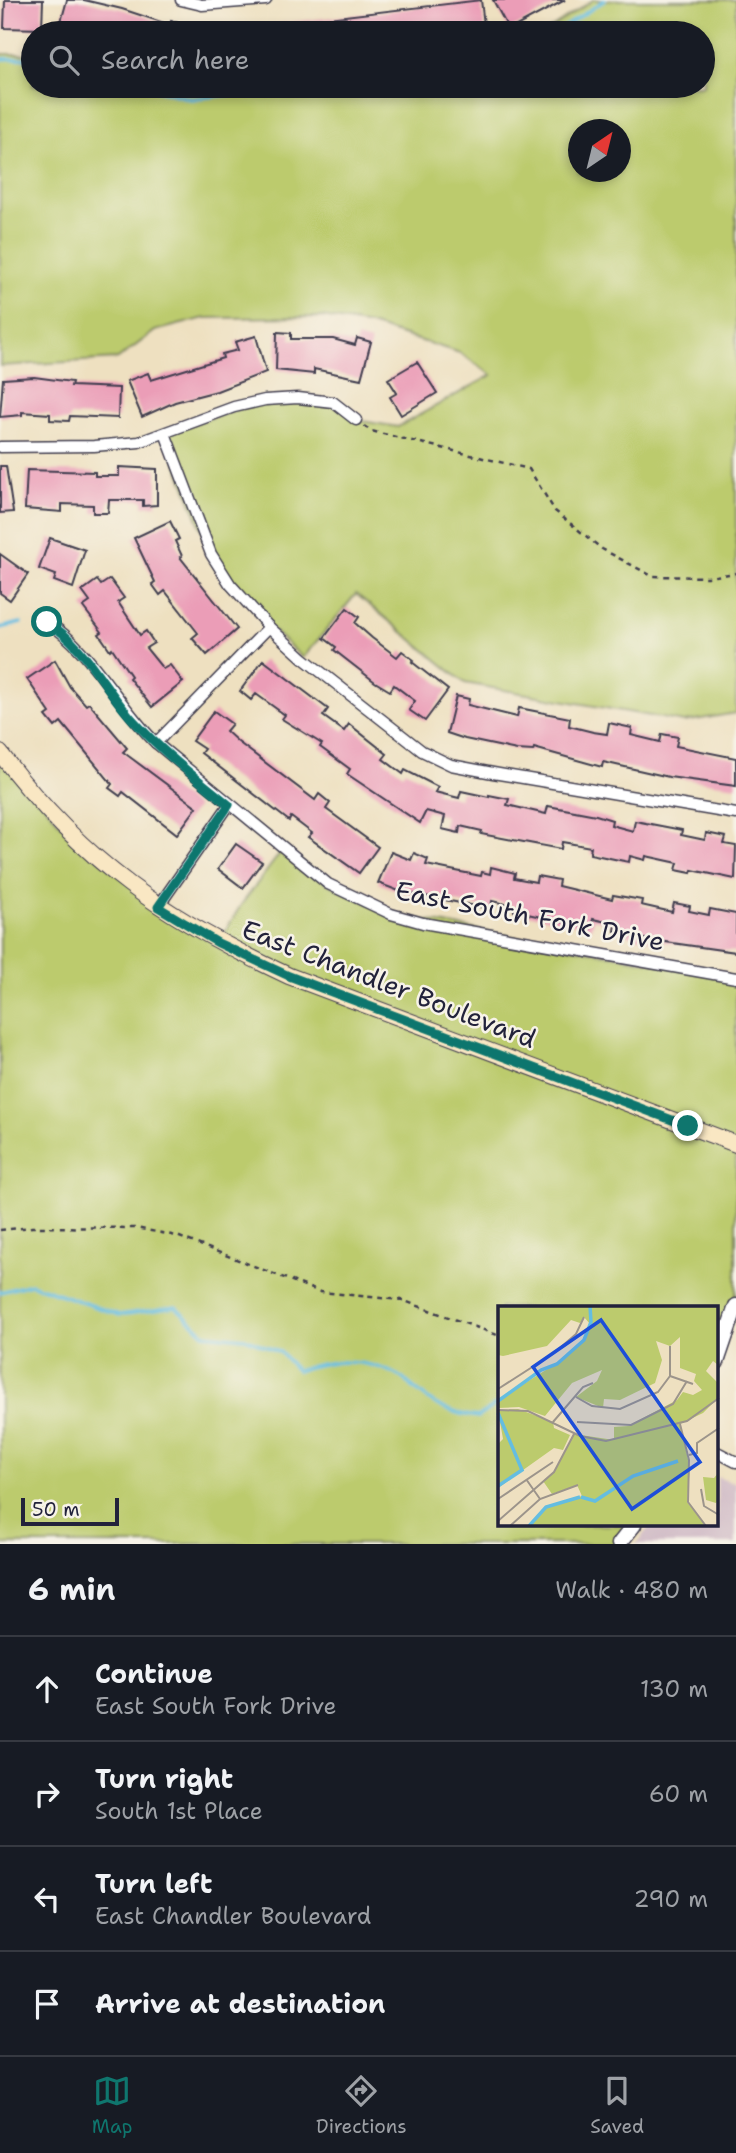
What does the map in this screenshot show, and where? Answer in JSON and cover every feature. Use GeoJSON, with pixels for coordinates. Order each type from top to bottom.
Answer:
{"type":"FeatureCollection","features":[{"type":"Feature","properties":{"kind":"main road","name":"East Chandler Boulevard"},"geometry":{"type":"LineString","coordinates":[[0,753],[31,794],[76,842],[158,907],[218,943],[289,976],[736,1144]]}},
{"type":"Feature","properties":{"kind":"street"},"geometry":{"type":"LineString","coordinates":[[181,0],[202,5],[229,5],[266,0]]}},
{"type":"Feature","properties":{"kind":"street"},"geometry":{"type":"LineString","coordinates":[[0,447],[113,446],[139,442],[234,407],[265,400],[298,398],[333,402],[356,420]]}},
{"type":"Feature","properties":{"kind":"street"},"geometry":{"type":"LineString","coordinates":[[165,433],[211,554],[230,584],[269,627],[303,658],[436,760],[493,774],[736,814]]}},
{"type":"Feature","properties":{"kind":"street","name":"East South Fork Drive"},"geometry":{"type":"LineString","coordinates":[[47,622],[78,644],[131,718],[156,743],[328,884],[391,914],[423,923],[736,978]]}},
{"type":"Feature","properties":{"kind":"street"},"geometry":{"type":"LineString","coordinates":[[156,743],[269,627]]}},
{"type":"Feature","properties":{"kind":"street"},"geometry":{"type":"LineString","coordinates":[[158,907],[229,805]]}},
{"type":"Feature","properties":{"kind":"street"},"geometry":{"type":"LineString","coordinates":[[718,1359],[736,1306]]}},
{"type":"Feature","properties":{"kind":"street"},"geometry":{"type":"LineString","coordinates":[[718,1453],[736,1462]]}},
{"type":"Feature","properties":{"kind":"street"},"geometry":{"type":"LineString","coordinates":[[619,1544],[633,1526]]}},
{"type":"Feature","properties":{"kind":"path"},"geometry":{"type":"LineString","coordinates":[[356,420],[371,431],[529,469],[555,511],[602,549],[652,576],[708,577],[736,573]]}},
{"type":"Feature","properties":{"kind":"path"},"geometry":{"type":"LineString","coordinates":[[0,1230],[32,1227],[136,1228],[177,1236],[320,1292],[402,1300],[498,1335]]}},
{"type":"Feature","properties":{"kind":"shaded area"},"geometry":{"type":"Polygon","coordinates":[[[718,1477],[736,1484],[736,1544],[636,1544],[650,1526],[718,1526],[718,1477]]]}},
{"type":"Feature","properties":{"kind":"green space"},"geometry":{"type":"Polygon","coordinates":[[[593,0],[736,0],[736,713],[684,722],[465,683],[356,594],[303,658],[269,627],[211,554],[165,433],[265,400],[333,402],[356,420],[398,427],[492,375],[460,353],[370,325],[322,317],[205,318],[155,331],[118,359],[0,366],[0,54],[21,54],[21,98],[715,98],[715,21],[562,21],[593,0]]]}},
{"type":"Feature","properties":{"kind":"green space"},"geometry":{"type":"Polygon","coordinates":[[[0,753],[76,842],[218,943],[241,905],[284,848],[328,884],[391,914],[736,978],[736,1306],[718,1359],[718,1306],[498,1306],[498,1526],[633,1526],[619,1544],[0,1544],[0,753]]]}},
{"type":"Feature","properties":{"kind":"building"},"geometry":{"type":"Polygon","coordinates":[[[5,0],[43,0],[42,21],[21,21],[21,28],[4,28],[5,0]]]}},
{"type":"Feature","properties":{"kind":"building"},"geometry":{"type":"Polygon","coordinates":[[[67,0],[84,0],[158,21],[61,21],[67,0]]]}},
{"type":"Feature","properties":{"kind":"building"},"geometry":{"type":"Polygon","coordinates":[[[481,0],[484,21],[301,21],[481,0]]]}},
{"type":"Feature","properties":{"kind":"building"},"geometry":{"type":"Polygon","coordinates":[[[493,0],[565,0],[526,21],[504,21],[493,0]]]}},
{"type":"Feature","properties":{"kind":"building"},"geometry":{"type":"Polygon","coordinates":[[[277,332],[291,333],[291,339],[333,339],[355,345],[357,338],[371,342],[361,379],[314,369],[314,374],[276,370],[277,332]]]}},
{"type":"Feature","properties":{"kind":"building"},"geometry":{"type":"Polygon","coordinates":[[[256,336],[266,372],[217,391],[175,402],[142,417],[127,381],[148,373],[151,380],[223,358],[222,354],[238,350],[235,342],[256,336]]]}},
{"type":"Feature","properties":{"kind":"building"},"geometry":{"type":"Polygon","coordinates":[[[417,362],[437,393],[401,415],[390,397],[397,393],[388,379],[417,362]]]}},
{"type":"Feature","properties":{"kind":"building"},"geometry":{"type":"Polygon","coordinates":[[[34,377],[72,382],[71,386],[119,388],[118,418],[70,416],[69,421],[50,420],[50,414],[22,412],[22,415],[0,417],[3,379],[34,377]]]}},
{"type":"Feature","properties":{"kind":"building"},"geometry":{"type":"Polygon","coordinates":[[[0,466],[6,466],[13,512],[0,513],[0,466]]]}},
{"type":"Feature","properties":{"kind":"building"},"geometry":{"type":"Polygon","coordinates":[[[119,467],[157,469],[157,505],[143,506],[143,500],[109,500],[108,513],[93,513],[93,505],[62,504],[62,512],[25,509],[27,470],[95,472],[95,476],[119,476],[119,467]]]}},
{"type":"Feature","properties":{"kind":"building"},"geometry":{"type":"Polygon","coordinates":[[[170,521],[179,539],[175,541],[182,556],[180,557],[237,629],[207,655],[192,638],[198,633],[165,591],[160,595],[152,584],[155,582],[134,538],[170,521]]]}},
{"type":"Feature","properties":{"kind":"building"},"geometry":{"type":"Polygon","coordinates":[[[50,538],[85,550],[73,588],[54,581],[56,575],[39,569],[50,538]]]}},
{"type":"Feature","properties":{"kind":"building"},"geometry":{"type":"Polygon","coordinates":[[[0,554],[28,574],[10,600],[0,593],[0,554]]]}},
{"type":"Feature","properties":{"kind":"building"},"geometry":{"type":"Polygon","coordinates":[[[110,579],[124,598],[118,602],[140,635],[146,631],[154,643],[146,648],[163,669],[170,665],[183,682],[152,707],[129,678],[131,676],[112,648],[110,650],[99,634],[102,632],[83,607],[90,602],[82,591],[97,580],[101,585],[110,579]]]}},
{"type":"Feature","properties":{"kind":"building"},"geometry":{"type":"Polygon","coordinates":[[[347,608],[359,617],[355,623],[372,638],[397,657],[402,651],[448,690],[425,721],[409,710],[415,701],[394,685],[390,691],[375,682],[334,650],[336,647],[324,638],[347,608]]]}},
{"type":"Feature","properties":{"kind":"building"},"geometry":{"type":"Polygon","coordinates":[[[55,660],[70,687],[86,705],[89,703],[127,748],[123,752],[197,807],[177,834],[123,792],[120,796],[109,788],[112,784],[61,722],[55,727],[46,716],[50,713],[27,679],[55,660]]]}},
{"type":"Feature","properties":{"kind":"building"},"geometry":{"type":"Polygon","coordinates":[[[263,660],[328,709],[323,716],[344,731],[349,724],[387,754],[383,759],[403,774],[405,770],[438,787],[435,792],[459,798],[461,791],[489,795],[509,799],[507,805],[546,814],[548,806],[596,815],[612,820],[611,825],[633,831],[635,821],[682,830],[681,835],[705,840],[706,833],[726,837],[724,844],[736,846],[735,879],[692,870],[691,873],[676,870],[678,863],[646,856],[645,860],[630,856],[629,862],[590,854],[591,847],[562,842],[561,849],[481,834],[482,831],[460,826],[459,833],[442,829],[445,816],[426,811],[420,823],[347,774],[350,769],[320,747],[322,744],[282,719],[285,715],[256,694],[251,700],[240,691],[263,660]]]}},
{"type":"Feature","properties":{"kind":"building"},"geometry":{"type":"Polygon","coordinates":[[[456,696],[469,699],[468,705],[517,717],[519,708],[570,718],[569,726],[593,732],[607,734],[609,723],[632,728],[631,735],[660,742],[662,734],[678,737],[676,746],[736,758],[736,786],[669,777],[603,762],[602,767],[534,748],[533,751],[517,750],[465,739],[447,733],[456,696]]]}},
{"type":"Feature","properties":{"kind":"building"},"geometry":{"type":"Polygon","coordinates":[[[214,711],[232,724],[226,731],[238,742],[315,800],[319,794],[330,803],[326,809],[378,847],[359,873],[308,837],[312,833],[291,817],[289,821],[201,753],[204,749],[192,741],[214,711]]]}},
{"type":"Feature","properties":{"kind":"building"},"geometry":{"type":"Polygon","coordinates":[[[236,844],[262,862],[243,888],[218,869],[236,844]]]}},
{"type":"Feature","properties":{"kind":"building"},"geometry":{"type":"Polygon","coordinates":[[[391,852],[411,860],[414,853],[428,859],[426,865],[481,876],[482,872],[490,874],[491,867],[515,873],[514,878],[536,882],[537,876],[559,880],[558,886],[612,899],[613,895],[642,900],[641,905],[672,912],[674,903],[690,906],[689,911],[709,915],[710,909],[736,914],[736,952],[644,939],[615,931],[616,924],[593,919],[591,928],[514,911],[515,906],[492,901],[491,909],[399,891],[378,883],[391,852]]]}},
{"type":"Feature","properties":{"kind":"waterway"},"geometry":{"type":"LineString","coordinates":[[573,21],[605,0]]}},
{"type":"Feature","properties":{"kind":"waterway"},"geometry":{"type":"LineString","coordinates":[[0,59],[21,58]]}},
{"type":"Feature","properties":{"kind":"waterway"},"geometry":{"type":"LineString","coordinates":[[187,98],[200,98]]}},
{"type":"Feature","properties":{"kind":"waterway"},"geometry":{"type":"LineString","coordinates":[[0,628],[21,623]]}},
{"type":"Feature","properties":{"kind":"waterway"},"geometry":{"type":"LineString","coordinates":[[0,1292],[31,1284],[119,1315],[176,1307],[204,1334],[245,1338],[280,1352],[297,1371],[322,1364],[360,1363],[397,1375],[432,1402],[454,1412],[478,1417],[495,1405],[498,1406]]}},
{"type":"Feature","properties":{"kind":"route"},"geometry":{"type":"LineString","coordinates":[[47,622],[78,644],[131,718],[229,805],[158,907],[218,943],[289,976],[688,1126]]}}]}
